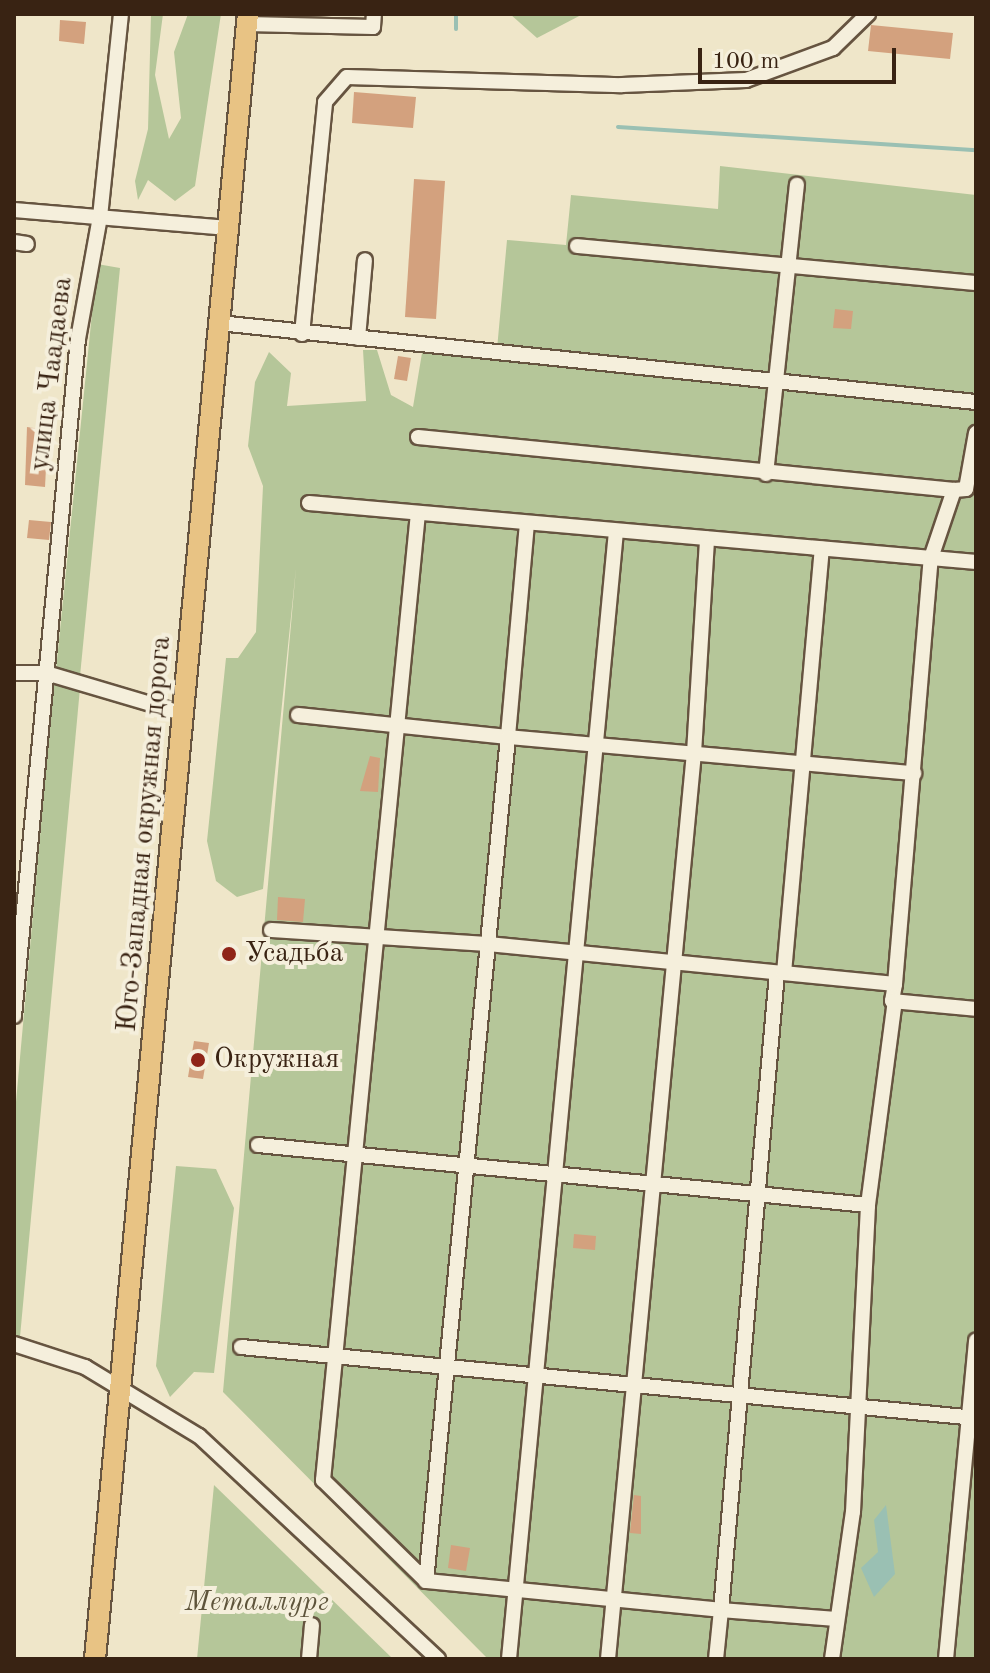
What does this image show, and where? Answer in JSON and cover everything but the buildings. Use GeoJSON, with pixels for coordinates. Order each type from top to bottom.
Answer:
{"type":"FeatureCollection","features":[{"type":"Feature","properties":{"kind":"highway","name":"Юго-Западная окружная дорога"},"geometry":{"type":"LineString","coordinates":[[95,1659],[247,19]]}},
{"type":"Feature","properties":{"kind":"street","name":"улица Чаадаева"},"geometry":{"type":"LineString","coordinates":[[14,1016],[78,339],[100,217],[121,14]]}},
{"type":"Feature","properties":{"kind":"street"},"geometry":{"type":"LineString","coordinates":[[247,19],[309,26],[373,27],[374,14]]}},
{"type":"Feature","properties":{"kind":"street"},"geometry":{"type":"LineString","coordinates":[[302,334],[325,102],[347,77],[622,85],[746,80],[833,48],[868,14]]}},
{"type":"Feature","properties":{"kind":"street"},"geometry":{"type":"LineString","coordinates":[[766,474],[791,266],[797,185]]}},
{"type":"Feature","properties":{"kind":"street"},"geometry":{"type":"LineString","coordinates":[[14,210],[228,228]]}},
{"type":"Feature","properties":{"kind":"street"},"geometry":{"type":"LineString","coordinates":[[577,246],[976,283]]}},
{"type":"Feature","properties":{"kind":"street"},"geometry":{"type":"LineString","coordinates":[[358,338],[365,260]]}},
{"type":"Feature","properties":{"kind":"street"},"geometry":{"type":"LineString","coordinates":[[219,323],[976,402]]}},
{"type":"Feature","properties":{"kind":"street"},"geometry":{"type":"LineString","coordinates":[[418,437],[766,474],[954,490],[966,489],[976,433]]}},
{"type":"Feature","properties":{"kind":"street"},"geometry":{"type":"LineString","coordinates":[[832,1659],[853,1512],[868,1205],[895,1001],[931,558],[954,490]]}},
{"type":"Feature","properties":{"kind":"street"},"geometry":{"type":"LineString","coordinates":[[309,503],[976,562]]}},
{"type":"Feature","properties":{"kind":"street"},"geometry":{"type":"LineString","coordinates":[[418,513],[394,727],[378,938],[323,1480],[426,1581],[613,1601],[836,1619]]}},
{"type":"Feature","properties":{"kind":"street"},"geometry":{"type":"LineString","coordinates":[[426,1581],[527,523]]}},
{"type":"Feature","properties":{"kind":"street"},"geometry":{"type":"LineString","coordinates":[[509,1659],[616,531]]}},
{"type":"Feature","properties":{"kind":"street"},"geometry":{"type":"LineString","coordinates":[[608,1659],[694,753],[707,538]]}},
{"type":"Feature","properties":{"kind":"street"},"geometry":{"type":"LineString","coordinates":[[716,1659],[743,1393],[757,1194],[803,763],[822,549]]}},
{"type":"Feature","properties":{"kind":"street"},"geometry":{"type":"LineString","coordinates":[[14,673],[46,673],[184,714]]}},
{"type":"Feature","properties":{"kind":"street"},"geometry":{"type":"LineString","coordinates":[[298,715],[595,746],[914,773]]}},
{"type":"Feature","properties":{"kind":"street"},"geometry":{"type":"LineString","coordinates":[[271,930],[488,944],[895,984]]}},
{"type":"Feature","properties":{"kind":"street"},"geometry":{"type":"LineString","coordinates":[[895,1001],[976,1009]]}},
{"type":"Feature","properties":{"kind":"street"},"geometry":{"type":"LineString","coordinates":[[258,1145],[655,1180],[868,1205]]}},
{"type":"Feature","properties":{"kind":"street"},"geometry":{"type":"LineString","coordinates":[[946,1659],[973,1418],[976,1340]]}},
{"type":"Feature","properties":{"kind":"street"},"geometry":{"type":"LineString","coordinates":[[14,1344],[37,1347],[121,1388],[216,1450],[438,1659]]}},
{"type":"Feature","properties":{"kind":"street"},"geometry":{"type":"LineString","coordinates":[[241,1347],[536,1381],[635,1383],[743,1393],[856,1410],[973,1418]]}},
{"type":"Feature","properties":{"kind":"street"},"geometry":{"type":"LineString","coordinates":[[309,1659],[312,1625]]}},
{"type":"Feature","properties":{"kind":"green space"},"geometry":{"type":"Polygon","coordinates":[[[151,14],[163,14],[155,75],[169,139],[181,118],[174,52],[188,14],[221,14],[195,186],[175,201],[148,180],[138,200],[135,181],[148,129],[151,14]]]}},
{"type":"Feature","properties":{"kind":"green space"},"geometry":{"type":"Polygon","coordinates":[[[510,14],[583,14],[537,38],[510,14]]]}},
{"type":"Feature","properties":{"kind":"green space"},"geometry":{"type":"Polygon","coordinates":[[[720,166],[976,195],[976,1659],[488,1659],[223,1392],[296,568],[263,889],[237,897],[216,881],[207,841],[226,658],[238,658],[256,632],[263,486],[248,446],[255,382],[269,352],[291,373],[287,406],[366,401],[363,350],[377,350],[391,395],[413,407],[422,353],[496,360],[507,240],[566,245],[571,195],[718,209],[720,166]]]}},
{"type":"Feature","properties":{"kind":"green space"},"geometry":{"type":"Polygon","coordinates":[[[97,264],[120,268],[80,676],[56,670],[97,264]]]}},
{"type":"Feature","properties":{"kind":"green space"},"geometry":{"type":"Polygon","coordinates":[[[54,682],[80,688],[20,1337],[14,1336],[14,1124],[54,682]]]}},
{"type":"Feature","properties":{"kind":"green space"},"geometry":{"type":"Polygon","coordinates":[[[176,1166],[216,1169],[234,1208],[214,1373],[194,1372],[170,1397],[156,1366],[176,1166]]]}},
{"type":"Feature","properties":{"kind":"green space","name":"Металлург"},"geometry":{"type":"Polygon","coordinates":[[[214,1485],[393,1659],[197,1659],[214,1485]]]}},
{"type":"Feature","properties":{"kind":"water"},"geometry":{"type":"Polygon","coordinates":[[[886,1505],[895,1574],[874,1597],[861,1568],[878,1552],[874,1520],[886,1505]]]}},
{"type":"Feature","properties":{"kind":"waterway"},"geometry":{"type":"LineString","coordinates":[[456,14],[456,29]]}},
{"type":"Feature","properties":{"kind":"waterway"},"geometry":{"type":"LineString","coordinates":[[618,127],[976,150]]}},
{"type":"Feature","properties":{"kind":"place","name":"Усадьба"},"geometry":{"type":"Point","coordinates":[229,954]}},
{"type":"Feature","properties":{"kind":"place","name":"Окружная"},"geometry":{"type":"Point","coordinates":[198,1060]}}]}
